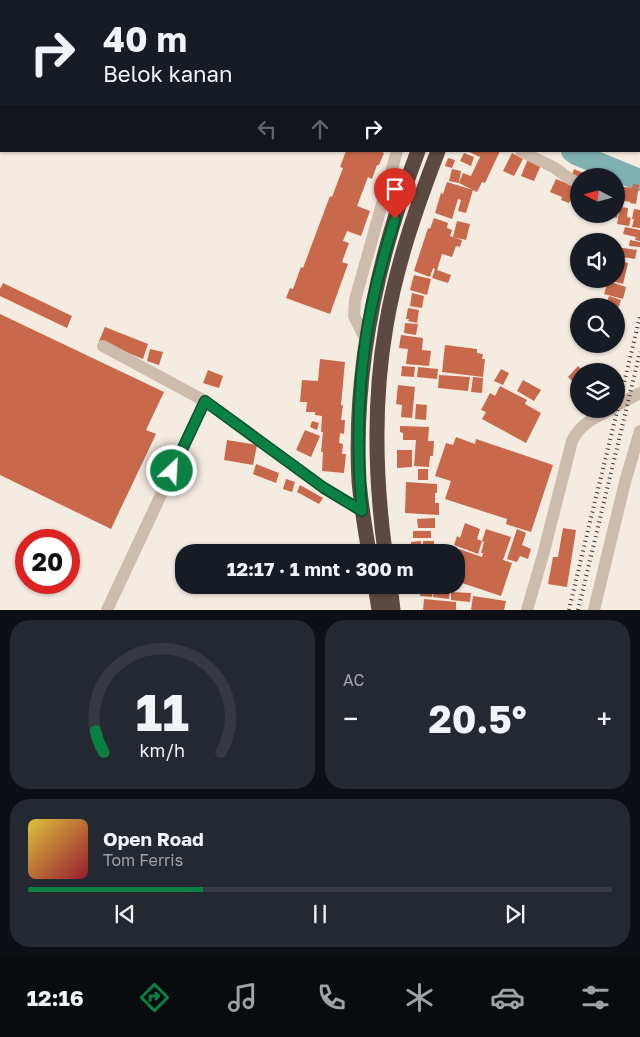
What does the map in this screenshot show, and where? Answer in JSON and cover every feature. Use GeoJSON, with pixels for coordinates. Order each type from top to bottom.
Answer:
{"type":"FeatureCollection","features":[{"type":"Feature","properties":{"kind":"highway"},"geometry":{"type":"LineString","coordinates":[[368,544],[362,511],[358,444],[366,340],[373,299],[386,249],[399,204],[418,152]]}},
{"type":"Feature","properties":{"kind":"highway"},"geometry":{"type":"LineString","coordinates":[[384,544],[376,444],[379,388],[386,326],[396,278],[411,225],[438,152]]}},
{"type":"Feature","properties":{"kind":"highway"},"geometry":{"type":"LineString","coordinates":[[376,594],[379,610]]}},
{"type":"Feature","properties":{"kind":"highway"},"geometry":{"type":"LineString","coordinates":[[391,594],[393,610]]}},
{"type":"Feature","properties":{"kind":"street"},"geometry":{"type":"LineString","coordinates":[[366,340],[354,316],[355,300],[397,152]]}},
{"type":"Feature","properties":{"kind":"street"},"geometry":{"type":"LineString","coordinates":[[524,152],[555,168],[570,179]]}},
{"type":"Feature","properties":{"kind":"street"},"geometry":{"type":"LineString","coordinates":[[103,346],[205,401],[324,488],[362,511]]}},
{"type":"Feature","properties":{"kind":"street"},"geometry":{"type":"LineString","coordinates":[[625,401],[640,393]]}},
{"type":"Feature","properties":{"kind":"street"},"geometry":{"type":"LineString","coordinates":[[107,610],[205,401]]}},
{"type":"Feature","properties":{"kind":"street"},"geometry":{"type":"LineString","coordinates":[[527,610],[536,583],[572,441],[584,424],[595,418]]}},
{"type":"Feature","properties":{"kind":"street"},"geometry":{"type":"LineString","coordinates":[[594,610],[625,482],[640,431]]}},
{"type":"Feature","properties":{"kind":"building"},"geometry":{"type":"Polygon","coordinates":[[[346,152],[384,153],[372,179],[368,177],[357,206],[370,211],[361,236],[347,231],[343,241],[349,243],[342,262],[348,264],[330,314],[286,298],[290,288],[293,289],[301,267],[303,268],[330,196],[332,197],[343,168],[340,167],[346,152]]]}},
{"type":"Feature","properties":{"kind":"building"},"geometry":{"type":"Polygon","coordinates":[[[469,152],[500,152],[485,183],[482,182],[477,192],[459,183],[463,173],[471,176],[480,157],[469,152]]]}},
{"type":"Feature","properties":{"kind":"building"},"geometry":{"type":"Polygon","coordinates":[[[464,153],[474,157],[471,166],[460,161],[464,153]]]}},
{"type":"Feature","properties":{"kind":"building"},"geometry":{"type":"Polygon","coordinates":[[[512,153],[523,159],[514,176],[503,171],[512,153]]]}},
{"type":"Feature","properties":{"kind":"building"},"geometry":{"type":"Polygon","coordinates":[[[448,158],[455,160],[452,168],[445,166],[448,158]]]}},
{"type":"Feature","properties":{"kind":"building"},"geometry":{"type":"Polygon","coordinates":[[[528,159],[541,165],[534,181],[521,176],[528,159]]]}},
{"type":"Feature","properties":{"kind":"building"},"geometry":{"type":"Polygon","coordinates":[[[452,169],[461,171],[459,183],[449,181],[452,169]]]}},
{"type":"Feature","properties":{"kind":"building"},"geometry":{"type":"Polygon","coordinates":[[[556,179],[570,185],[569,203],[561,200],[562,197],[550,192],[556,179]]]}},
{"type":"Feature","properties":{"kind":"building"},"geometry":{"type":"Polygon","coordinates":[[[447,182],[473,190],[466,213],[458,211],[461,200],[458,199],[452,219],[435,213],[441,193],[443,194],[447,182]]]}},
{"type":"Feature","properties":{"kind":"building"},"geometry":{"type":"Polygon","coordinates":[[[633,184],[639,185],[636,204],[625,201],[625,187],[632,188],[633,184]]]}},
{"type":"Feature","properties":{"kind":"building"},"geometry":{"type":"Polygon","coordinates":[[[625,208],[628,208],[627,217],[631,218],[629,226],[617,224],[625,223],[625,208]]]}},
{"type":"Feature","properties":{"kind":"building"},"geometry":{"type":"Polygon","coordinates":[[[634,209],[640,210],[640,228],[632,227],[634,209]]]}},
{"type":"Feature","properties":{"kind":"building"},"geometry":{"type":"Polygon","coordinates":[[[434,218],[448,223],[447,228],[452,230],[450,236],[462,240],[460,247],[456,246],[452,257],[442,254],[437,270],[451,275],[448,283],[432,278],[435,269],[433,268],[430,277],[414,271],[428,228],[430,229],[434,218]]]}},
{"type":"Feature","properties":{"kind":"building"},"geometry":{"type":"Polygon","coordinates":[[[457,221],[470,224],[466,240],[453,237],[457,221]]]}},
{"type":"Feature","properties":{"kind":"building"},"geometry":{"type":"Polygon","coordinates":[[[625,227],[640,230],[640,241],[635,240],[636,237],[623,233],[625,227]]]}},
{"type":"Feature","properties":{"kind":"building"},"geometry":{"type":"Polygon","coordinates":[[[630,240],[640,242],[640,247],[629,246],[630,240]]]}},
{"type":"Feature","properties":{"kind":"building"},"geometry":{"type":"Polygon","coordinates":[[[625,248],[637,250],[635,259],[625,257],[625,248]]]}},
{"type":"Feature","properties":{"kind":"building"},"geometry":{"type":"Polygon","coordinates":[[[625,262],[628,263],[625,276],[625,262]]]}},
{"type":"Feature","properties":{"kind":"building"},"geometry":{"type":"Polygon","coordinates":[[[414,275],[431,279],[427,295],[410,290],[414,275]]]}},
{"type":"Feature","properties":{"kind":"building"},"geometry":{"type":"Polygon","coordinates":[[[3,283],[72,316],[67,328],[0,296],[0,289],[3,283]]]}},
{"type":"Feature","properties":{"kind":"building"},"geometry":{"type":"Polygon","coordinates":[[[626,287],[623,298],[604,294],[606,288],[626,287]]]}},
{"type":"Feature","properties":{"kind":"building"},"geometry":{"type":"Polygon","coordinates":[[[412,293],[424,296],[422,308],[410,306],[412,293]]]}},
{"type":"Feature","properties":{"kind":"building"},"geometry":{"type":"Polygon","coordinates":[[[408,308],[419,310],[417,323],[406,319],[408,308]]]}},
{"type":"Feature","properties":{"kind":"building"},"geometry":{"type":"Polygon","coordinates":[[[0,314],[164,392],[146,430],[156,434],[111,529],[0,475],[0,314]]]}},
{"type":"Feature","properties":{"kind":"building"},"geometry":{"type":"Polygon","coordinates":[[[405,323],[418,324],[416,335],[404,333],[405,323]]]}},
{"type":"Feature","properties":{"kind":"building"},"geometry":{"type":"Polygon","coordinates":[[[105,327],[148,344],[143,359],[99,341],[105,327]]]}},
{"type":"Feature","properties":{"kind":"building"},"geometry":{"type":"Polygon","coordinates":[[[401,335],[423,338],[422,350],[431,351],[429,366],[406,364],[408,349],[399,348],[401,335]]]}},
{"type":"Feature","properties":{"kind":"building"},"geometry":{"type":"Polygon","coordinates":[[[445,345],[477,349],[477,353],[483,354],[482,359],[485,359],[483,377],[442,372],[445,345]]]}},
{"type":"Feature","properties":{"kind":"building"},"geometry":{"type":"Polygon","coordinates":[[[150,349],[163,352],[159,365],[147,361],[150,349]]]}},
{"type":"Feature","properties":{"kind":"building"},"geometry":{"type":"Polygon","coordinates":[[[320,359],[345,362],[341,405],[343,405],[341,420],[345,420],[344,434],[340,433],[339,443],[343,444],[342,454],[346,454],[344,473],[322,471],[322,416],[315,415],[315,412],[306,412],[307,402],[300,402],[302,380],[318,381],[320,359]]]}},
{"type":"Feature","properties":{"kind":"building"},"geometry":{"type":"Polygon","coordinates":[[[402,366],[415,367],[414,377],[401,376],[402,366]]]}},
{"type":"Feature","properties":{"kind":"building"},"geometry":{"type":"Polygon","coordinates":[[[418,367],[438,369],[437,379],[417,377],[418,367]]]}},
{"type":"Feature","properties":{"kind":"building"},"geometry":{"type":"Polygon","coordinates":[[[501,369],[509,373],[503,385],[494,381],[501,369]]]}},
{"type":"Feature","properties":{"kind":"building"},"geometry":{"type":"Polygon","coordinates":[[[208,370],[223,376],[219,388],[203,383],[208,370]]]}},
{"type":"Feature","properties":{"kind":"building"},"geometry":{"type":"Polygon","coordinates":[[[439,375],[470,377],[468,391],[438,388],[439,375]]]}},
{"type":"Feature","properties":{"kind":"building"},"geometry":{"type":"Polygon","coordinates":[[[473,377],[483,378],[482,393],[471,392],[473,377]]]}},
{"type":"Feature","properties":{"kind":"building"},"geometry":{"type":"Polygon","coordinates":[[[523,380],[541,390],[534,401],[517,391],[523,380]]]}},
{"type":"Feature","properties":{"kind":"building"},"geometry":{"type":"Polygon","coordinates":[[[398,385],[415,387],[412,418],[401,417],[402,405],[396,404],[398,385]]]}},
{"type":"Feature","properties":{"kind":"building"},"geometry":{"type":"Polygon","coordinates":[[[500,386],[527,400],[525,404],[541,413],[526,443],[482,419],[486,412],[481,410],[490,393],[495,396],[500,386]]]}},
{"type":"Feature","properties":{"kind":"building"},"geometry":{"type":"Polygon","coordinates":[[[416,404],[427,405],[426,420],[415,419],[416,404]]]}},
{"type":"Feature","properties":{"kind":"building"},"geometry":{"type":"Polygon","coordinates":[[[312,421],[319,423],[317,430],[310,427],[312,421]]]}},
{"type":"Feature","properties":{"kind":"building"},"geometry":{"type":"Polygon","coordinates":[[[400,426],[429,427],[428,441],[434,441],[433,456],[430,456],[429,467],[414,466],[416,440],[403,440],[400,426]]]}},
{"type":"Feature","properties":{"kind":"building"},"geometry":{"type":"Polygon","coordinates":[[[305,430],[320,436],[311,457],[296,450],[305,430]]]}},
{"type":"Feature","properties":{"kind":"building"},"geometry":{"type":"Polygon","coordinates":[[[456,437],[475,444],[476,439],[553,465],[531,532],[506,524],[507,519],[445,499],[451,481],[435,476],[446,443],[453,445],[456,437]]]}},
{"type":"Feature","properties":{"kind":"building"},"geometry":{"type":"Polygon","coordinates":[[[227,440],[257,445],[253,465],[224,460],[227,440]]]}},
{"type":"Feature","properties":{"kind":"building"},"geometry":{"type":"Polygon","coordinates":[[[397,450],[412,450],[412,467],[397,468],[397,450]]]}},
{"type":"Feature","properties":{"kind":"building"},"geometry":{"type":"Polygon","coordinates":[[[256,464],[279,473],[276,483],[253,474],[256,464]]]}},
{"type":"Feature","properties":{"kind":"building"},"geometry":{"type":"Polygon","coordinates":[[[418,469],[428,469],[428,480],[418,480],[418,469]]]}},
{"type":"Feature","properties":{"kind":"building"},"geometry":{"type":"Polygon","coordinates":[[[286,479],[295,482],[292,492],[283,489],[286,479]]]}},
{"type":"Feature","properties":{"kind":"building"},"geometry":{"type":"Polygon","coordinates":[[[406,482],[437,484],[435,503],[439,503],[439,515],[405,513],[406,482]]]}},
{"type":"Feature","properties":{"kind":"building"},"geometry":{"type":"Polygon","coordinates":[[[300,485],[323,498],[319,504],[297,492],[300,485]]]}},
{"type":"Feature","properties":{"kind":"building"},"geometry":{"type":"Polygon","coordinates":[[[435,518],[435,528],[418,528],[417,519],[435,518]]]}},
{"type":"Feature","properties":{"kind":"building"},"geometry":{"type":"Polygon","coordinates":[[[465,523],[480,529],[477,539],[482,541],[478,554],[465,549],[465,544],[454,544],[457,536],[460,538],[465,523]]]}},
{"type":"Feature","properties":{"kind":"building"},"geometry":{"type":"Polygon","coordinates":[[[563,528],[576,530],[567,587],[548,584],[553,557],[558,557],[563,528]]]}},
{"type":"Feature","properties":{"kind":"building"},"geometry":{"type":"Polygon","coordinates":[[[486,529],[511,537],[503,560],[512,563],[501,596],[465,584],[465,551],[482,557],[483,553],[481,553],[484,542],[482,541],[486,529]]]}},
{"type":"Feature","properties":{"kind":"building"},"geometry":{"type":"Polygon","coordinates":[[[517,529],[526,533],[522,545],[531,549],[528,559],[520,556],[517,562],[507,559],[517,529]]]}},
{"type":"Feature","properties":{"kind":"building"},"geometry":{"type":"Polygon","coordinates":[[[413,531],[431,531],[431,538],[413,538],[413,531]]]}},
{"type":"Feature","properties":{"kind":"building"},"geometry":{"type":"Polygon","coordinates":[[[421,541],[421,544],[411,544],[411,542],[421,541]]]}},
{"type":"Feature","properties":{"kind":"building"},"geometry":{"type":"Polygon","coordinates":[[[423,541],[434,541],[434,544],[423,544],[423,541]]]}},
{"type":"Feature","properties":{"kind":"building"},"geometry":{"type":"Polygon","coordinates":[[[471,593],[470,602],[451,600],[451,594],[471,593]]]}},
{"type":"Feature","properties":{"kind":"building"},"geometry":{"type":"Polygon","coordinates":[[[420,594],[433,594],[432,597],[420,596],[420,594]]]}},
{"type":"Feature","properties":{"kind":"building"},"geometry":{"type":"Polygon","coordinates":[[[434,594],[450,594],[449,599],[433,597],[434,594]]]}},
{"type":"Feature","properties":{"kind":"building"},"geometry":{"type":"Polygon","coordinates":[[[473,596],[506,601],[504,610],[471,610],[473,596]]]}},
{"type":"Feature","properties":{"kind":"building"},"geometry":{"type":"Polygon","coordinates":[[[424,599],[456,602],[456,610],[423,610],[424,599]]]}},
{"type":"Feature","properties":{"kind":"waterway"},"geometry":{"type":"LineString","coordinates":[[573,152],[640,180]]}},
{"type":"Feature","properties":{"kind":"railway"},"geometry":{"type":"LineString","coordinates":[[569,610],[640,316]]}},
{"type":"Feature","properties":{"kind":"railway"},"geometry":{"type":"LineString","coordinates":[[578,610],[640,352]]}},
{"type":"Feature","properties":{"kind":"route"},"geometry":{"type":"LineString","coordinates":[[172,471],[205,401],[324,488],[362,511],[358,444],[366,340],[378,276],[395,219]]}}]}
